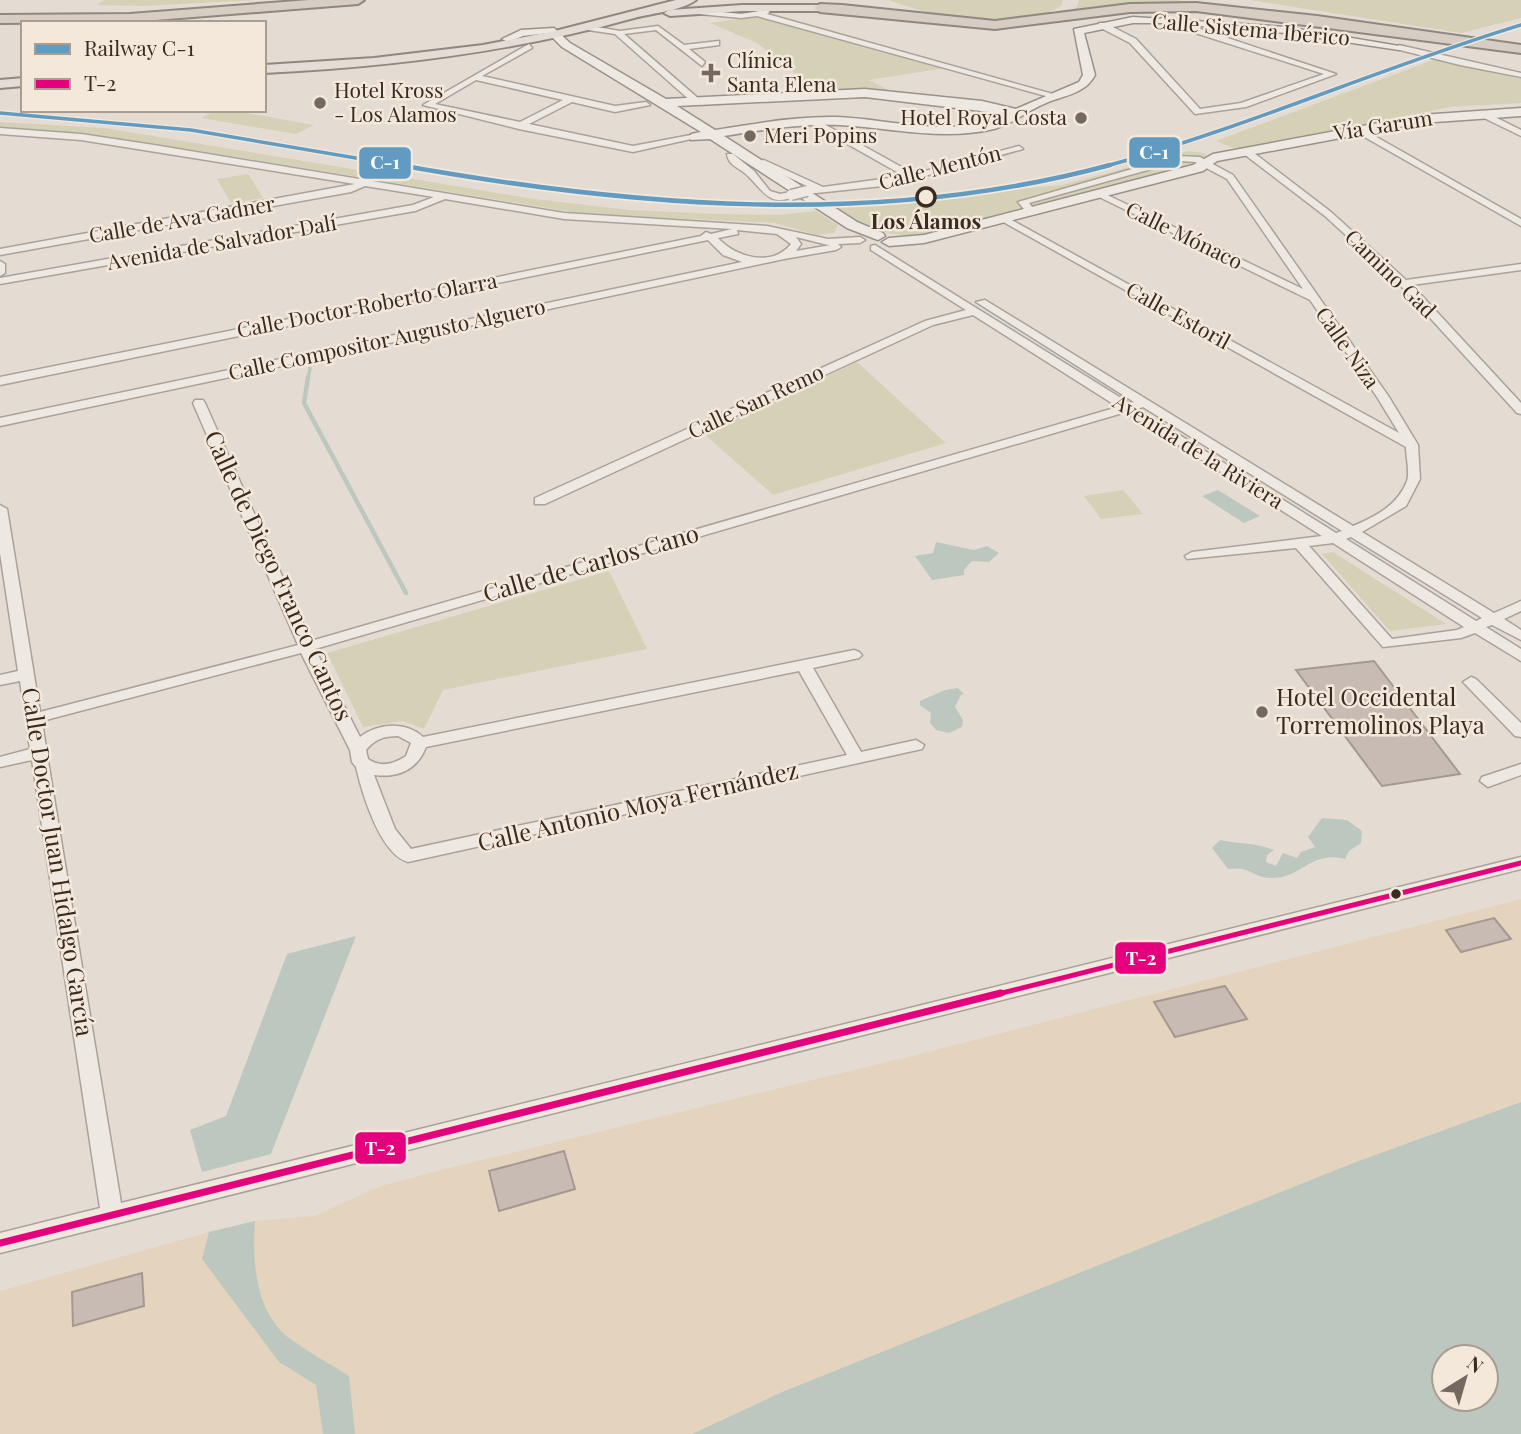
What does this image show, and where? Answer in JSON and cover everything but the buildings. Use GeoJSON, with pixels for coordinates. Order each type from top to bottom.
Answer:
{"type":"FeatureCollection","features":[{"type":"Feature","properties":{"kind":"highway"},"geometry":{"type":"LineString","coordinates":[[0,12],[124,12],[306,0]]}},
{"type":"Feature","properties":{"kind":"highway"},"geometry":{"type":"LineString","coordinates":[[0,19],[208,14],[358,0]]}},
{"type":"Feature","properties":{"kind":"highway"},"geometry":{"type":"LineString","coordinates":[[880,0],[922,15],[966,23]]}},
{"type":"Feature","properties":{"kind":"highway"},"geometry":{"type":"LineString","coordinates":[[1197,0],[1334,24]]}},
{"type":"Feature","properties":{"kind":"highway"},"geometry":{"type":"LineString","coordinates":[[1229,0],[1449,38]]}},
{"type":"Feature","properties":{"kind":"highway"},"geometry":{"type":"LineString","coordinates":[[1019,24],[1055,15],[1064,11],[1072,2]]}},
{"type":"Feature","properties":{"kind":"highway"},"geometry":{"type":"LineString","coordinates":[[821,8],[874,10],[966,23],[1019,24],[1150,6],[1231,9],[1521,46]]}},
{"type":"Feature","properties":{"kind":"main road"},"geometry":{"type":"LineString","coordinates":[[554,37],[614,14],[670,0]]}},
{"type":"Feature","properties":{"kind":"main road"},"geometry":{"type":"LineString","coordinates":[[266,64],[392,55],[554,37],[690,0]]}},
{"type":"Feature","properties":{"kind":"main road"},"geometry":{"type":"LineString","coordinates":[[573,30],[678,12],[821,8]]}},
{"type":"Feature","properties":{"kind":"main road"},"geometry":{"type":"LineString","coordinates":[[266,69],[402,60],[494,44]]}},
{"type":"Feature","properties":{"kind":"main road"},"geometry":{"type":"LineString","coordinates":[[0,73],[21,73]]}},
{"type":"Feature","properties":{"kind":"main road"},"geometry":{"type":"LineString","coordinates":[[0,82],[21,81]]}},
{"type":"Feature","properties":{"kind":"street"},"geometry":{"type":"LineString","coordinates":[[678,12],[717,12],[741,16],[821,8]]}},
{"type":"Feature","properties":{"kind":"street"},"geometry":{"type":"LineString","coordinates":[[755,13],[1056,96]]}},
{"type":"Feature","properties":{"kind":"street","name":"Calle Sistema Ibérico"},"geometry":{"type":"LineString","coordinates":[[710,134],[755,125],[815,122],[952,130],[994,125],[1087,80],[1089,75],[1078,31],[1133,20],[1286,30],[1399,47]]}},
{"type":"Feature","properties":{"kind":"street","name":"Calle Sistema Ibérico"},"geometry":{"type":"LineString","coordinates":[[1102,25],[1133,41],[1198,112],[1243,106],[1332,72],[1181,28],[1164,20]]}},
{"type":"Feature","properties":{"kind":"street"},"geometry":{"type":"LineString","coordinates":[[591,28],[618,33],[658,28],[702,64]]}},
{"type":"Feature","properties":{"kind":"street"},"geometry":{"type":"LineString","coordinates":[[618,33],[696,101]]}},
{"type":"Feature","properties":{"kind":"street","name":"Avenida de la Riviera"},"geometry":{"type":"LineString","coordinates":[[520,42],[554,37],[664,103],[735,154],[849,228],[1144,403],[1521,636]]}},
{"type":"Feature","properties":{"kind":"street","name":"Avenida de la Riviera"},"geometry":{"type":"LineString","coordinates":[[554,37],[646,105],[696,136],[735,154],[852,225],[975,311],[1521,656]]}},
{"type":"Feature","properties":{"kind":"street"},"geometry":{"type":"LineString","coordinates":[[662,43],[674,41]]}},
{"type":"Feature","properties":{"kind":"street"},"geometry":{"type":"LineString","coordinates":[[520,42],[474,77],[427,105],[633,149],[710,134]]}},
{"type":"Feature","properties":{"kind":"street"},"geometry":{"type":"LineString","coordinates":[[683,48],[716,43]]}},
{"type":"Feature","properties":{"kind":"street"},"geometry":{"type":"LineString","coordinates":[[636,46],[649,45]]}},
{"type":"Feature","properties":{"kind":"street"},"geometry":{"type":"LineString","coordinates":[[1399,47],[1521,75]]}},
{"type":"Feature","properties":{"kind":"street"},"geometry":{"type":"LineString","coordinates":[[474,77],[615,109],[664,103],[865,93],[982,105],[1019,113]]}},
{"type":"Feature","properties":{"kind":"street"},"geometry":{"type":"LineString","coordinates":[[520,126],[571,99]]}},
{"type":"Feature","properties":{"kind":"street"},"geometry":{"type":"LineString","coordinates":[[982,105],[1040,101]]}},
{"type":"Feature","properties":{"kind":"street","name":"Vía Garum"},"geometry":{"type":"LineString","coordinates":[[873,242],[923,239],[1098,194],[1205,164],[1213,158],[1357,129],[1521,111]]}},
{"type":"Feature","properties":{"kind":"street"},"geometry":{"type":"LineString","coordinates":[[1483,114],[1521,133]]}},
{"type":"Feature","properties":{"kind":"street"},"geometry":{"type":"LineString","coordinates":[[815,122],[913,177]]}},
{"type":"Feature","properties":{"kind":"street"},"geometry":{"type":"LineString","coordinates":[[1357,129],[1521,223]]}},
{"type":"Feature","properties":{"kind":"street"},"geometry":{"type":"LineString","coordinates":[[0,131],[81,137],[154,148],[442,198],[564,216],[757,228],[834,238],[844,235],[849,228]]}},
{"type":"Feature","properties":{"kind":"street","name":"Calle Mentón"},"geometry":{"type":"LineString","coordinates":[[820,188],[839,190],[913,177],[1019,149]]}},
{"type":"Feature","properties":{"kind":"street","name":"Camino Gad"},"geometry":{"type":"LineString","coordinates":[[1247,152],[1328,214],[1404,283],[1521,410]]}},
{"type":"Feature","properties":{"kind":"street"},"geometry":{"type":"LineString","coordinates":[[735,154],[820,188],[780,197],[767,193],[751,173],[733,162],[735,154]]}},
{"type":"Feature","properties":{"kind":"street"},"geometry":{"type":"LineString","coordinates":[[1031,212],[1023,202],[1047,194],[1180,158],[1197,159],[1205,164]]}},
{"type":"Feature","properties":{"kind":"street","name":"Calle Niza"},"geometry":{"type":"LineString","coordinates":[[1205,164],[1230,177],[1389,407],[1412,445]]}},
{"type":"Feature","properties":{"kind":"street","name":"Calle de Ava Gadner"},"geometry":{"type":"LineString","coordinates":[[0,252],[351,190],[363,184]]}},
{"type":"Feature","properties":{"kind":"street","name":"Calle Mónaco"},"geometry":{"type":"LineString","coordinates":[[1098,194],[1312,299]]}},
{"type":"Feature","properties":{"kind":"street","name":"Avenida de Salvador Dalí"},"geometry":{"type":"LineString","coordinates":[[0,281],[415,208],[442,198]]}},
{"type":"Feature","properties":{"kind":"street","name":"Calle Estoril"},"geometry":{"type":"LineString","coordinates":[[1003,219],[1412,445]]}},
{"type":"Feature","properties":{"kind":"street"},"geometry":{"type":"LineString","coordinates":[[681,225],[715,240],[729,254],[744,259],[779,257],[796,244],[793,238],[778,231]]}},
{"type":"Feature","properties":{"kind":"street"},"geometry":{"type":"LineString","coordinates":[[678,243],[687,238],[689,232],[681,225]]}},
{"type":"Feature","properties":{"kind":"street"},"geometry":{"type":"LineString","coordinates":[[715,240],[734,232],[757,228]]}},
{"type":"Feature","properties":{"kind":"street"},"geometry":{"type":"LineString","coordinates":[[810,236],[828,242],[873,242]]}},
{"type":"Feature","properties":{"kind":"street","name":"Calle Doctor Roberto Olarra"},"geometry":{"type":"LineString","coordinates":[[0,381],[678,243],[715,240]]}},
{"type":"Feature","properties":{"kind":"street","name":"Calle Compositor Augusto Alguero"},"geometry":{"type":"LineString","coordinates":[[0,422],[779,257],[873,242]]}},
{"type":"Feature","properties":{"kind":"street"},"geometry":{"type":"LineString","coordinates":[[0,264],[0,273]]}},
{"type":"Feature","properties":{"kind":"street"},"geometry":{"type":"LineString","coordinates":[[1404,283],[1521,267]]}},
{"type":"Feature","properties":{"kind":"street","name":"Calle Mónaco"},"geometry":{"type":"LineString","coordinates":[[1271,278],[1295,274]]}},
{"type":"Feature","properties":{"kind":"street","name":"Calle San Remo"},"geometry":{"type":"LineString","coordinates":[[540,501],[929,323],[975,311]]}},
{"type":"Feature","properties":{"kind":"street","name":"Calle de Diego Franco Cantos"},"geometry":{"type":"LineString","coordinates":[[199,403],[306,647],[361,758],[367,782],[396,847],[408,856],[418,855]]}},
{"type":"Feature","properties":{"kind":"street","name":"Calle de Carlos Cano"},"geometry":{"type":"LineString","coordinates":[[35,718],[306,647],[1144,403]]}},
{"type":"Feature","properties":{"kind":"street"},"geometry":{"type":"LineString","coordinates":[[1353,412],[1380,411],[1389,407]]}},
{"type":"Feature","properties":{"kind":"street"},"geometry":{"type":"LineString","coordinates":[[1192,556],[1301,545],[1335,539],[1352,532],[1399,506],[1413,479],[1412,445]]}},
{"type":"Feature","properties":{"kind":"street","name":"Calle Doctor Juan Hidalgo García"},"geometry":{"type":"LineString","coordinates":[[0,509],[8,605],[28,674],[112,1216]]}},
{"type":"Feature","properties":{"kind":"street"},"geometry":{"type":"LineString","coordinates":[[1301,545],[1388,644],[1461,634],[1477,628],[1491,617],[1521,605]]}},
{"type":"Feature","properties":{"kind":"street"},"geometry":{"type":"LineString","coordinates":[[419,743],[854,655]]}},
{"type":"Feature","properties":{"kind":"street"},"geometry":{"type":"LineString","coordinates":[[804,666],[857,758]]}},
{"type":"Feature","properties":{"kind":"street"},"geometry":{"type":"LineString","coordinates":[[0,680],[28,674]]}},
{"type":"Feature","properties":{"kind":"street"},"geometry":{"type":"LineString","coordinates":[[1471,682],[1521,732]]}},
{"type":"Feature","properties":{"kind":"street"},"geometry":{"type":"LineString","coordinates":[[391,730],[409,733],[419,743],[416,755],[404,766],[386,770],[361,758],[374,734],[391,730]]}},
{"type":"Feature","properties":{"kind":"street","name":"Calle Antonio Moya Fernández"},"geometry":{"type":"LineString","coordinates":[[418,855],[916,745]]}},
{"type":"Feature","properties":{"kind":"street"},"geometry":{"type":"LineString","coordinates":[[0,762],[41,752]]}},
{"type":"Feature","properties":{"kind":"street"},"geometry":{"type":"LineString","coordinates":[[1488,781],[1521,769]]}},
{"type":"Feature","properties":{"kind":"street"},"geometry":{"type":"LineString","coordinates":[[0,1243],[1521,863]]}},
{"type":"Feature","properties":{"kind":"shaded area"},"geometry":{"type":"Polygon","coordinates":[[[104,0],[255,0],[145,6],[97,5],[104,0]]]}},
{"type":"Feature","properties":{"kind":"shaded area"},"geometry":{"type":"Polygon","coordinates":[[[889,0],[1063,0],[1061,6],[1042,15],[998,22],[952,18],[889,0]]]}},
{"type":"Feature","properties":{"kind":"shaded area"},"geometry":{"type":"Polygon","coordinates":[[[1079,0],[1177,0],[1210,6],[1140,4],[1067,13],[1077,7],[1079,0]]]}},
{"type":"Feature","properties":{"kind":"shaded area"},"geometry":{"type":"Polygon","coordinates":[[[1249,0],[1521,0],[1521,18],[1461,33],[1249,0]]]}},
{"type":"Feature","properties":{"kind":"shaded area"},"geometry":{"type":"Polygon","coordinates":[[[759,16],[946,68],[869,80],[891,91],[821,94],[757,43],[710,23],[759,16]]]}},
{"type":"Feature","properties":{"kind":"shaded area"},"geometry":{"type":"Polygon","coordinates":[[[1433,60],[1521,79],[1521,103],[1450,107],[1235,149],[1216,141],[1433,60]]]}},
{"type":"Feature","properties":{"kind":"shaded area"},"geometry":{"type":"Polygon","coordinates":[[[212,112],[241,112],[314,125],[296,134],[201,118],[212,112]]]}},
{"type":"Feature","properties":{"kind":"shaded area"},"geometry":{"type":"Polygon","coordinates":[[[0,122],[104,128],[534,199],[630,210],[717,214],[779,215],[816,211],[838,225],[834,233],[817,235],[775,223],[585,214],[151,143],[87,134],[0,128],[0,122]]]}},
{"type":"Feature","properties":{"kind":"shaded area"},"geometry":{"type":"Polygon","coordinates":[[[1189,151],[1204,153],[1209,158],[1139,180],[923,235],[896,234],[873,229],[828,206],[1062,185],[1189,151]]]}},
{"type":"Feature","properties":{"kind":"shaded area"},"geometry":{"type":"Polygon","coordinates":[[[248,174],[263,198],[231,203],[217,179],[248,174]]]}},
{"type":"Feature","properties":{"kind":"shaded area"},"geometry":{"type":"Polygon","coordinates":[[[857,362],[946,443],[773,495],[704,434],[857,362]]]}},
{"type":"Feature","properties":{"kind":"shaded area"},"geometry":{"type":"Polygon","coordinates":[[[1123,490],[1143,514],[1101,519],[1084,496],[1123,490]]]}},
{"type":"Feature","properties":{"kind":"shaded area"},"geometry":{"type":"Polygon","coordinates":[[[1218,490],[1260,516],[1244,523],[1202,496],[1218,490]]]}},
{"type":"Feature","properties":{"kind":"shaded area"},"geometry":{"type":"Polygon","coordinates":[[[936,542],[974,550],[987,546],[999,553],[989,562],[972,561],[964,570],[964,575],[932,580],[915,556],[933,553],[936,542]]]}},
{"type":"Feature","properties":{"kind":"shaded area"},"geometry":{"type":"Polygon","coordinates":[[[1333,552],[1446,624],[1390,631],[1322,554],[1333,552]]]}},
{"type":"Feature","properties":{"kind":"shaded area"},"geometry":{"type":"Polygon","coordinates":[[[609,571],[647,649],[443,690],[424,729],[403,721],[363,727],[327,653],[609,571]]]}},
{"type":"Feature","properties":{"kind":"shaded area"},"geometry":{"type":"Polygon","coordinates":[[[958,688],[964,694],[955,707],[963,720],[962,727],[949,733],[936,730],[930,723],[931,713],[920,705],[920,701],[945,690],[958,688]]]}},
{"type":"Feature","properties":{"kind":"shaded area"},"geometry":{"type":"Polygon","coordinates":[[[1322,818],[1347,820],[1362,831],[1361,843],[1349,851],[1345,859],[1323,858],[1290,875],[1269,878],[1246,870],[1228,869],[1212,848],[1220,840],[1268,848],[1274,850],[1267,855],[1266,862],[1276,866],[1283,853],[1297,858],[1301,852],[1315,847],[1308,837],[1322,818]]]}},
{"type":"Feature","properties":{"kind":"shaded area"},"geometry":{"type":"Polygon","coordinates":[[[356,936],[271,1154],[202,1172],[190,1130],[226,1116],[287,954],[356,936]]]}},
{"type":"Feature","properties":{"kind":"shaded area"},"geometry":{"type":"Polygon","coordinates":[[[1521,1102],[1521,1434],[692,1434],[782,1392],[1353,1163],[1521,1102]]]}},
{"type":"Feature","properties":{"kind":"shaded area"},"geometry":{"type":"Polygon","coordinates":[[[255,1221],[255,1268],[269,1314],[289,1338],[349,1376],[355,1434],[323,1434],[316,1385],[279,1362],[202,1259],[209,1232],[255,1221]]]}},
{"type":"Feature","properties":{"kind":"sand"},"geometry":{"type":"Polygon","coordinates":[[[1521,899],[1521,1102],[1353,1163],[782,1392],[692,1434],[0,1434],[0,1291],[255,1221],[314,1216],[381,1186],[441,1170],[916,1055],[1521,899]]]}},
{"type":"Feature","properties":{"kind":"waterway"},"geometry":{"type":"LineString","coordinates":[[308,379],[310,368]]}},
{"type":"Feature","properties":{"kind":"waterway"},"geometry":{"type":"LineString","coordinates":[[308,377],[304,403],[406,593]]}},
{"type":"Feature","properties":{"kind":"rail line","name":"C-1"},"geometry":{"type":"LineString","coordinates":[[0,113],[191,130],[518,185],[619,198],[767,205],[868,202],[1016,186],[1145,156],[1457,44],[1521,25]]}},
{"type":"Feature","properties":{"kind":"transit line","name":"T-2"},"geometry":{"type":"LineString","coordinates":[[0,1243],[1521,863]]}},
{"type":"Feature","properties":{"kind":"place","name":"Clínica Santa Elena"},"geometry":{"type":"Point","coordinates":[711,73]}},
{"type":"Feature","properties":{"kind":"place","name":"Hotel Kross - Los Alamos"},"geometry":{"type":"Point","coordinates":[320,103]}},
{"type":"Feature","properties":{"kind":"place","name":"Hotel Royal Costa"},"geometry":{"type":"Point","coordinates":[1081,118]}},
{"type":"Feature","properties":{"kind":"place","name":"Meri Popins"},"geometry":{"type":"Point","coordinates":[750,136]}},
{"type":"Feature","properties":{"kind":"place","name":"Los Álamos"},"geometry":{"type":"Point","coordinates":[926,197]}},
{"type":"Feature","properties":{"kind":"place","name":"Hotel Occidental Torremolinos Playa"},"geometry":{"type":"Point","coordinates":[1262,712]}}]}
